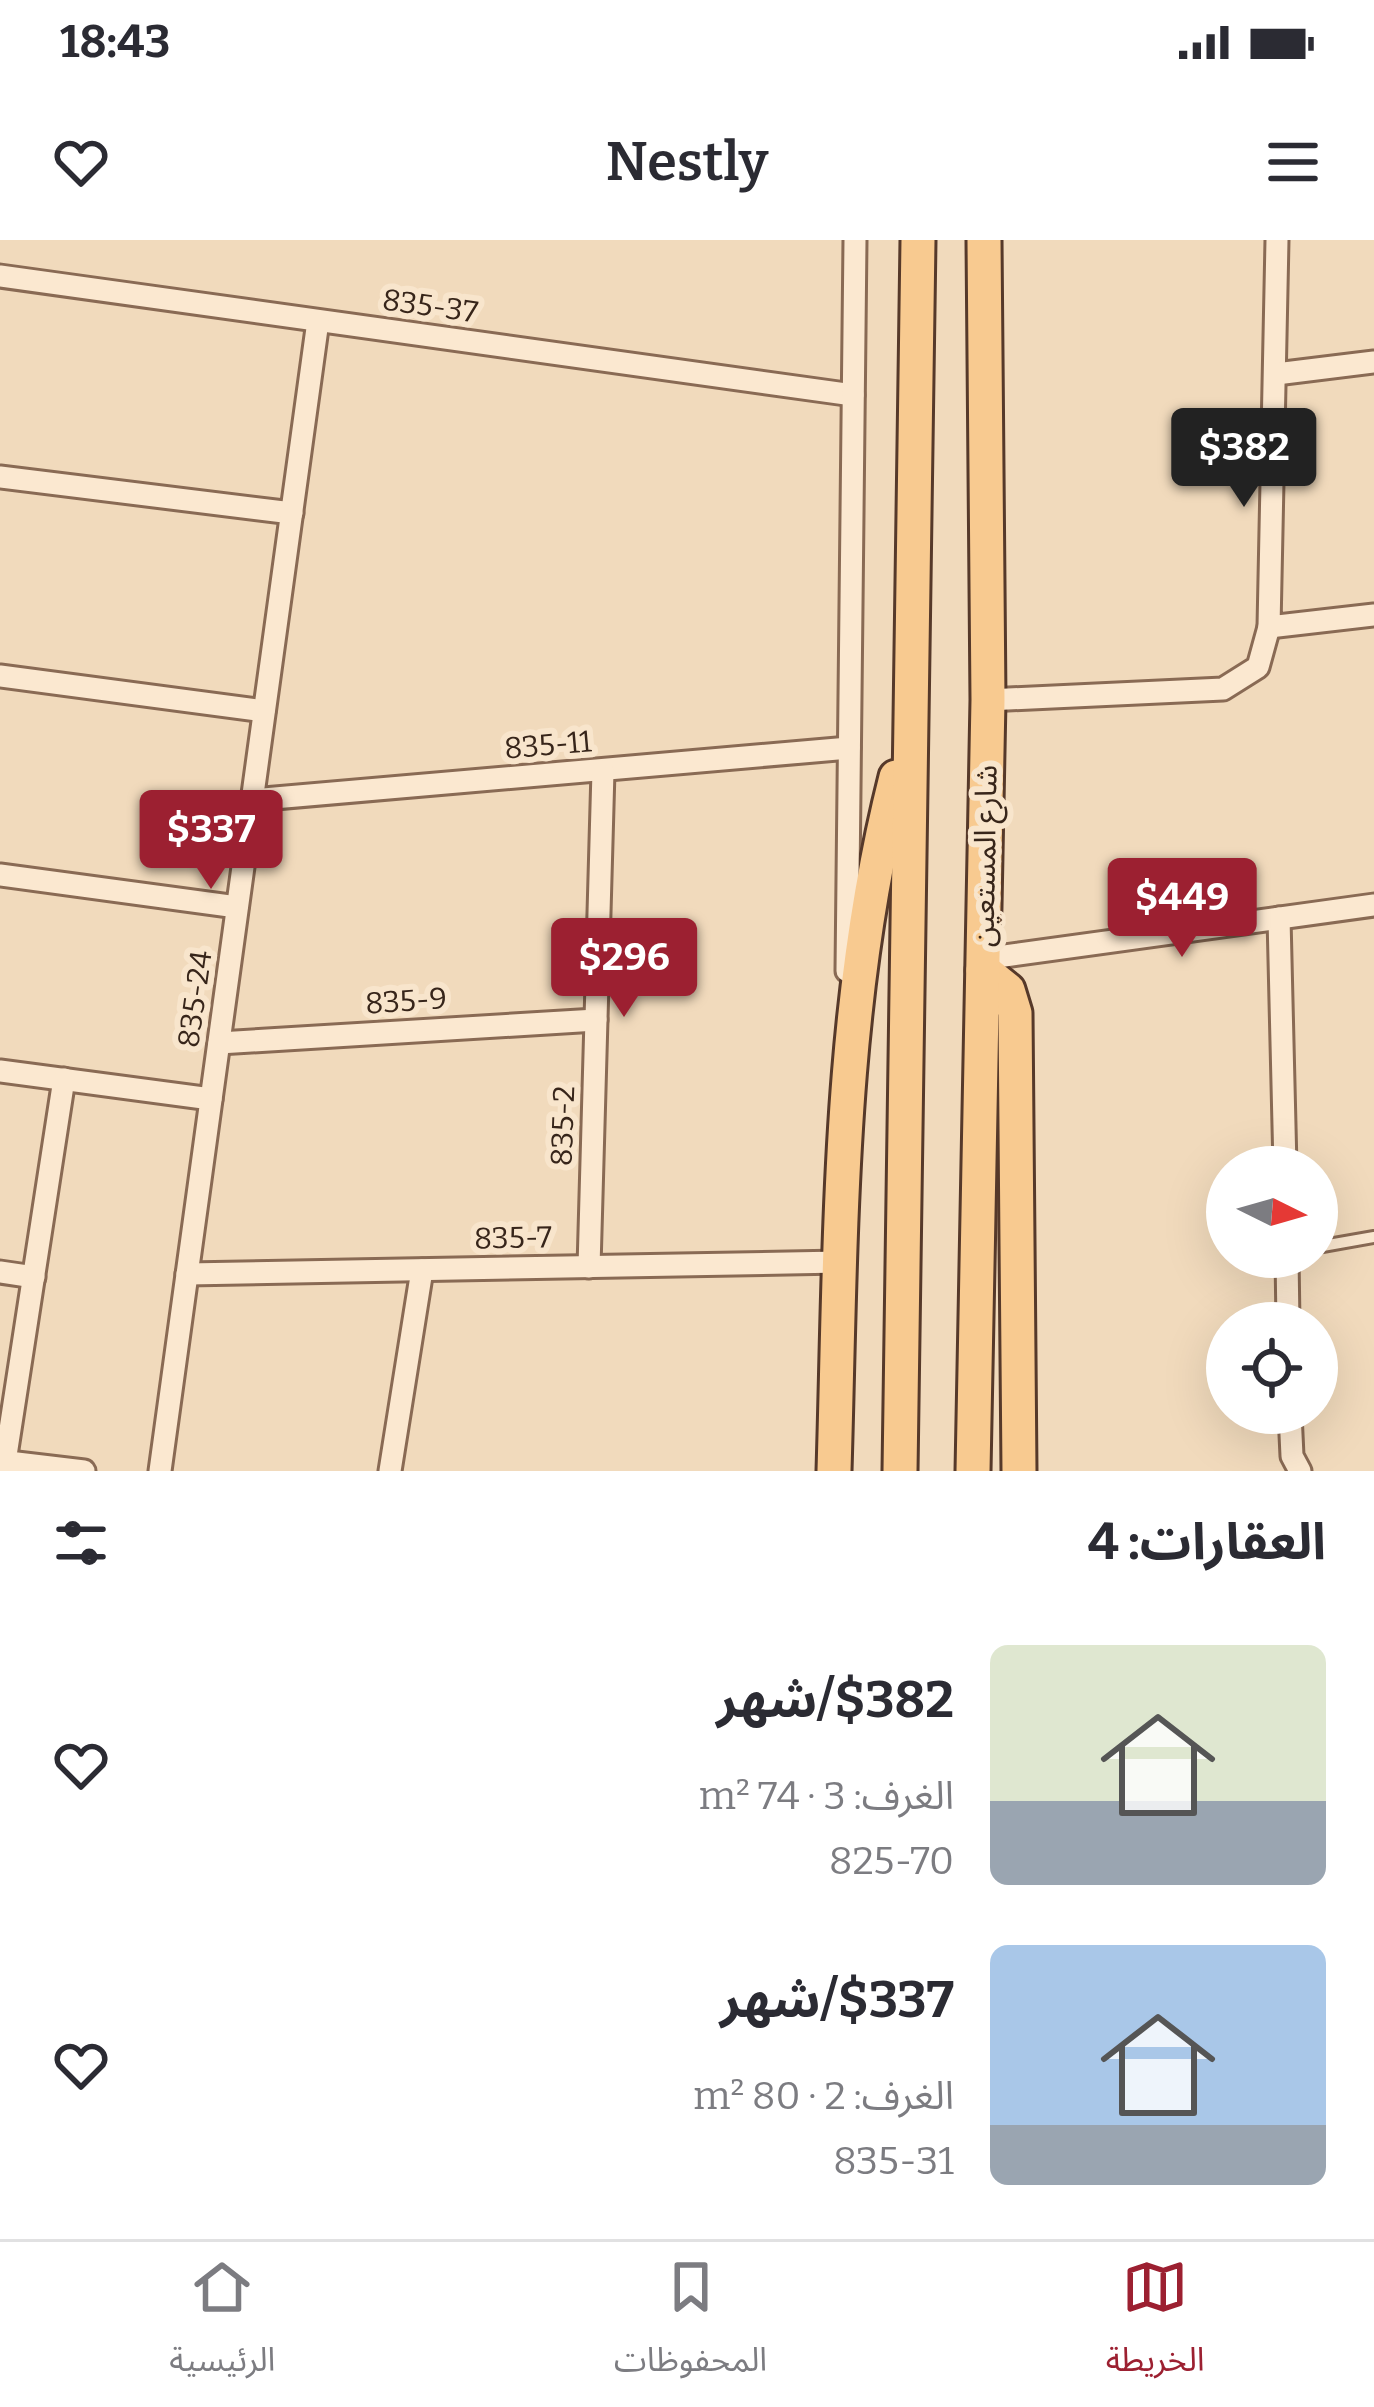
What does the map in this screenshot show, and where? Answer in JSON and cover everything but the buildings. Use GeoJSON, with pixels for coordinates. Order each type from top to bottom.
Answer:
{"type":"FeatureCollection","features":[{"type":"Feature","properties":{"kind":"main road"},"geometry":{"type":"LineString","coordinates":[[900,1471],[918,240]]}},
{"type":"Feature","properties":{"kind":"main road","name":"شارع المستعين"},"geometry":{"type":"LineString","coordinates":[[973,1471],[988,700],[984,240]]}},
{"type":"Feature","properties":{"kind":"main road"},"geometry":{"type":"LineString","coordinates":[[833,1471],[845,1101],[868,884],[910,723]]}},
{"type":"Feature","properties":{"kind":"main road"},"geometry":{"type":"LineString","coordinates":[[983,965],[1008,990],[1015,1013],[1018,1471]]}},
{"type":"Feature","properties":{"kind":"street"},"geometry":{"type":"LineString","coordinates":[[845,1101],[855,240]]}},
{"type":"Feature","properties":{"kind":"street"},"geometry":{"type":"LineString","coordinates":[[988,700],[1223,689],[1258,667],[1269,627],[1277,240]]}},
{"type":"Feature","properties":{"kind":"street","name":"835-37"},"geometry":{"type":"LineString","coordinates":[[0,276],[853,395]]}},
{"type":"Feature","properties":{"kind":"street","name":"835-24"},"geometry":{"type":"LineString","coordinates":[[160,1471],[318,321]]}},
{"type":"Feature","properties":{"kind":"street"},"geometry":{"type":"LineString","coordinates":[[1276,374],[1374,362]]}},
{"type":"Feature","properties":{"kind":"street"},"geometry":{"type":"LineString","coordinates":[[0,477],[292,513]]}},
{"type":"Feature","properties":{"kind":"street"},"geometry":{"type":"LineString","coordinates":[[1269,627],[1374,615]]}},
{"type":"Feature","properties":{"kind":"street"},"geometry":{"type":"LineString","coordinates":[[0,676],[264,712]]}},
{"type":"Feature","properties":{"kind":"street","name":"835-11"},"geometry":{"type":"LineString","coordinates":[[252,800],[849,748]]}},
{"type":"Feature","properties":{"kind":"street","name":"835-2"},"geometry":{"type":"LineString","coordinates":[[589,1267],[603,771]]}},
{"type":"Feature","properties":{"kind":"street"},"geometry":{"type":"LineString","coordinates":[[0,875],[237,907]]}},
{"type":"Feature","properties":{"kind":"street"},"geometry":{"type":"LineString","coordinates":[[983,965],[1374,905]]}},
{"type":"Feature","properties":{"kind":"street"},"geometry":{"type":"LineString","coordinates":[[1279,918],[1284,1146]]}},
{"type":"Feature","properties":{"kind":"street","name":"835-9"},"geometry":{"type":"LineString","coordinates":[[219,1043],[596,1020]]}},
{"type":"Feature","properties":{"kind":"street"},"geometry":{"type":"LineString","coordinates":[[0,1071],[211,1099]]}},
{"type":"Feature","properties":{"kind":"street"},"geometry":{"type":"LineString","coordinates":[[64,1079],[3,1461],[84,1471]]}},
{"type":"Feature","properties":{"kind":"street","name":"835-7"},"geometry":{"type":"LineString","coordinates":[[187,1274],[840,1262]]}},
{"type":"Feature","properties":{"kind":"street"},"geometry":{"type":"LineString","coordinates":[[390,1471],[422,1270]]}},
{"type":"Feature","properties":{"kind":"street"},"geometry":{"type":"LineString","coordinates":[[0,1272],[34,1277]]}},
{"type":"Feature","properties":{"kind":"street"},"geometry":{"type":"LineString","coordinates":[[1291,1434],[1292,1456],[1300,1471]]}},
{"type":"Feature","properties":{"kind":"lane"},"geometry":{"type":"LineString","coordinates":[[1338,1243],[1374,1237]]}}]}
